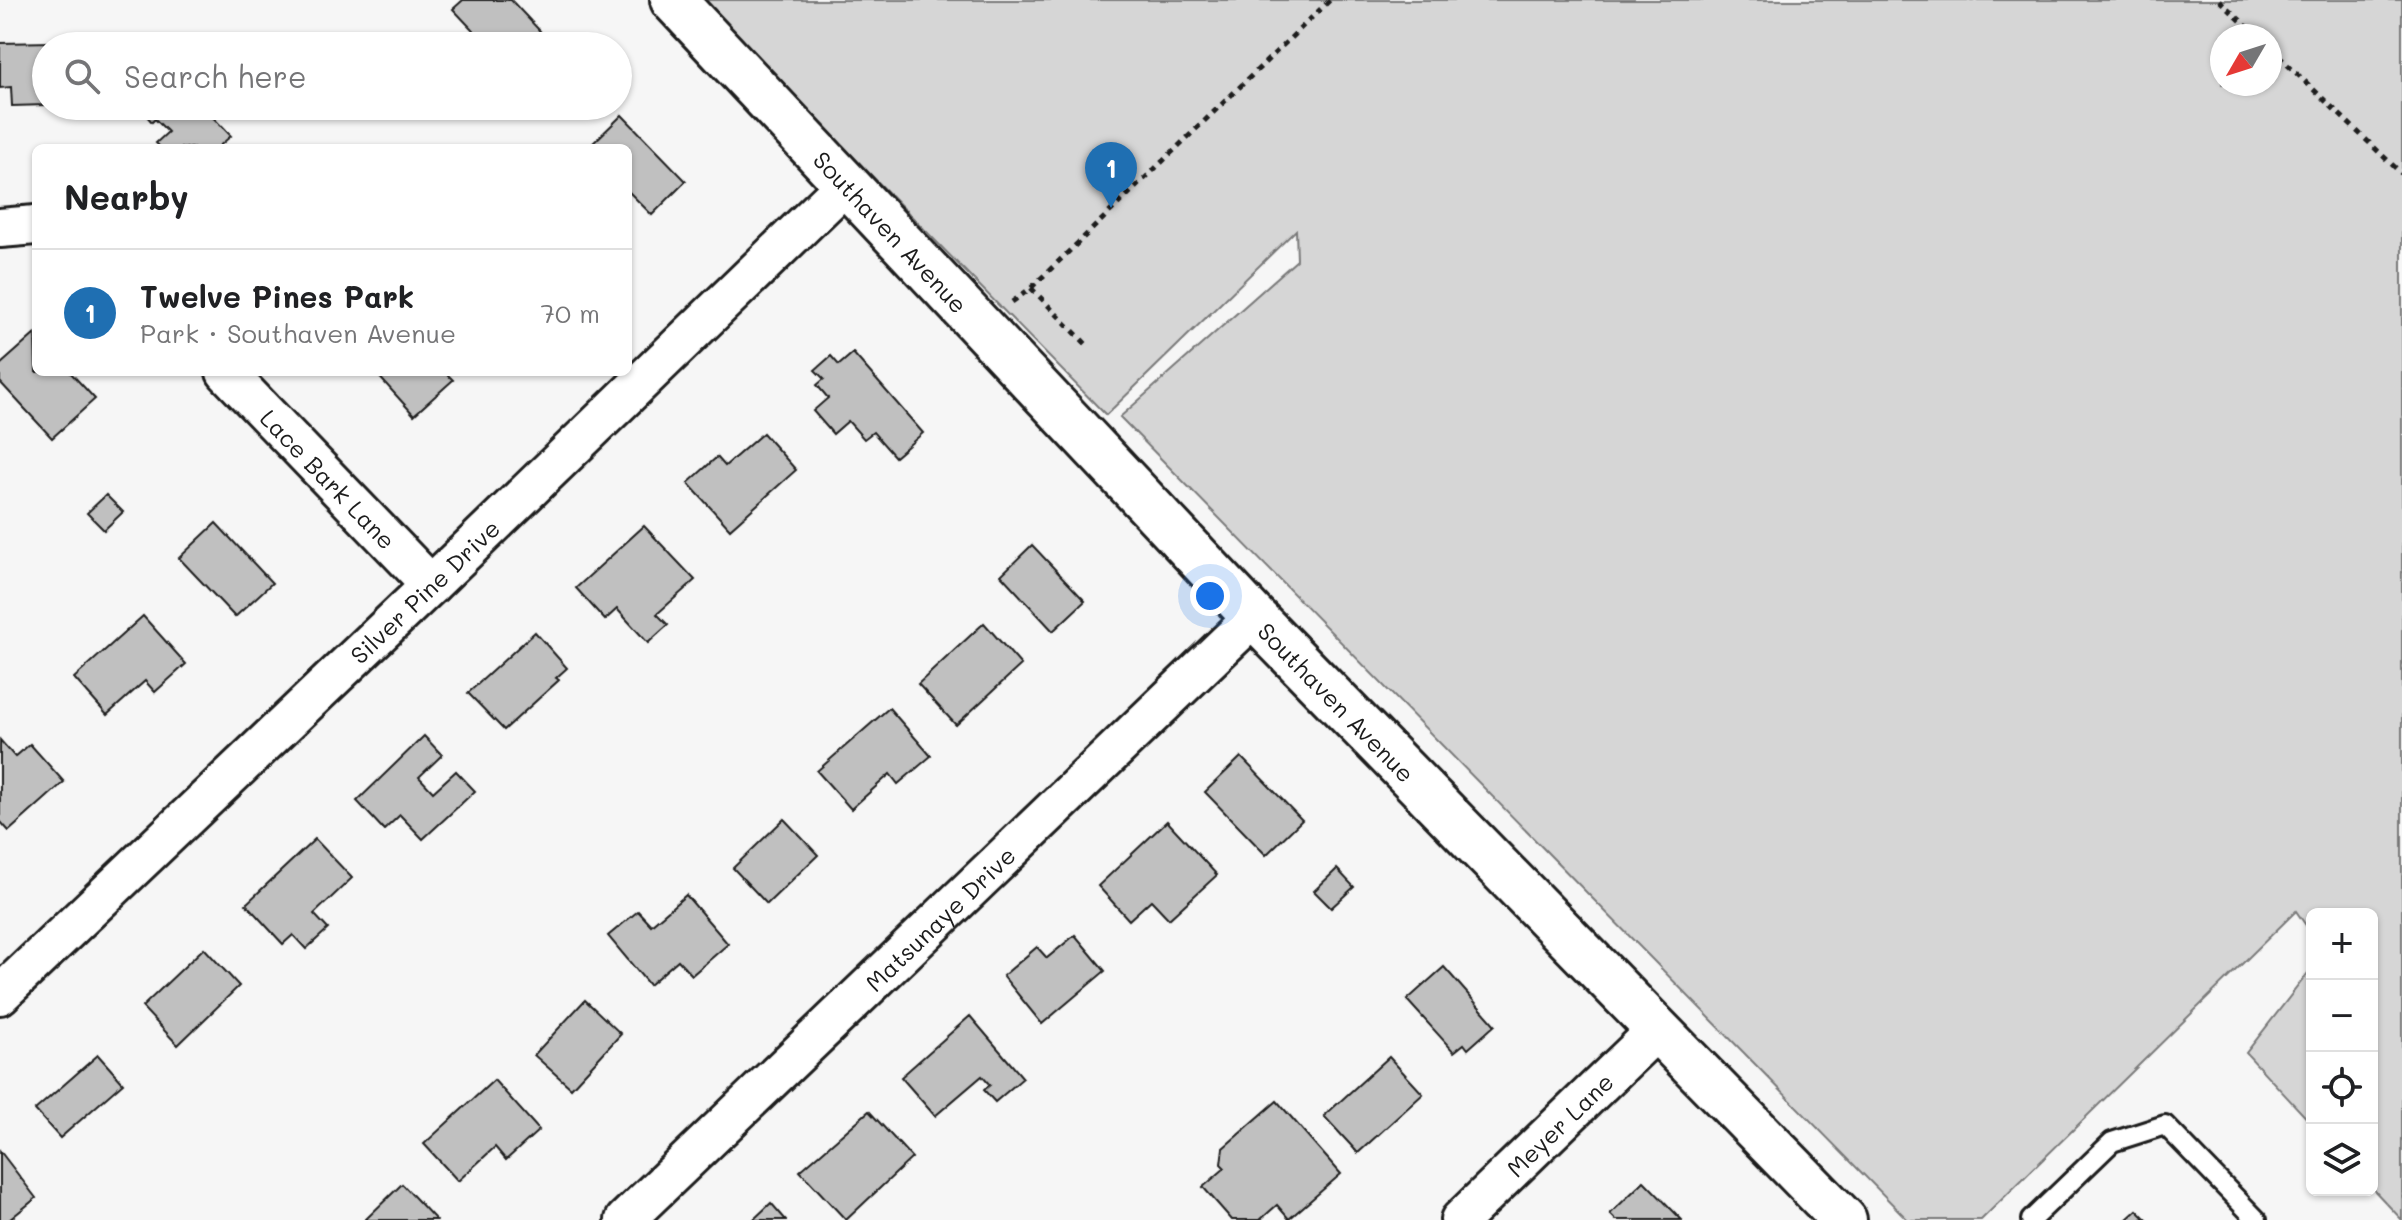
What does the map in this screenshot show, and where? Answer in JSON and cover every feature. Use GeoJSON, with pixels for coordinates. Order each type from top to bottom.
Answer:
{"type":"FeatureCollection","features":[{"type":"Feature","properties":{"kind":"street","name":"Southaven Avenue"},"geometry":{"type":"LineString","coordinates":[[673,0],[1254,617],[1844,1220]]}},
{"type":"Feature","properties":{"kind":"street","name":"Silver Pine Drive"},"geometry":{"type":"LineString","coordinates":[[0,995],[847,183]]}},
{"type":"Feature","properties":{"kind":"street"},"geometry":{"type":"LineString","coordinates":[[0,228],[32,225]]}},
{"type":"Feature","properties":{"kind":"street","name":"Lace Bark Lane"},"geometry":{"type":"LineString","coordinates":[[230,376],[431,585]]}},
{"type":"Feature","properties":{"kind":"street","name":"Matsunaye Drive"},"geometry":{"type":"LineString","coordinates":[[625,1220],[1254,617]]}},
{"type":"Feature","properties":{"kind":"street","name":"Meyer Lane"},"geometry":{"type":"LineString","coordinates":[[1460,1220],[1659,1028]]}},
{"type":"Feature","properties":{"kind":"lane"},"geometry":{"type":"LineString","coordinates":[[2031,1220],[2112,1142],[2165,1125],[2257,1220]]}},
{"type":"Feature","properties":{"kind":"path"},"geometry":{"type":"LineString","coordinates":[[1087,345],[1031,288],[1330,0]]}},
{"type":"Feature","properties":{"kind":"path"},"geometry":{"type":"LineString","coordinates":[[2219,0],[2244,24]]}},
{"type":"Feature","properties":{"kind":"path"},"geometry":{"type":"LineString","coordinates":[[2282,59],[2402,174]]}},
{"type":"Feature","properties":{"kind":"shaded area"},"geometry":{"type":"Polygon","coordinates":[[[700,0],[2402,0],[2402,1220],[2378,1194],[2378,908],[2306,908],[2306,925],[2296,911],[1981,1220],[1908,1220],[1120,417],[1297,260],[1296,230],[1106,415],[700,0]]]}},
{"type":"Feature","properties":{"kind":"shaded area"},"geometry":{"type":"Polygon","coordinates":[[[2306,976],[2306,1118],[2246,1053],[2306,976]]]}},
{"type":"Feature","properties":{"kind":"building"},"geometry":{"type":"Polygon","coordinates":[[[463,0],[511,0],[540,31],[475,32],[453,9],[463,0]]]}},
{"type":"Feature","properties":{"kind":"building"},"geometry":{"type":"Polygon","coordinates":[[[32,42],[32,105],[12,106],[11,87],[0,88],[0,43],[32,42]]]}},
{"type":"Feature","properties":{"kind":"building"},"geometry":{"type":"Polygon","coordinates":[[[156,120],[216,120],[231,136],[222,144],[156,143],[168,132],[156,120]]]}},
{"type":"Feature","properties":{"kind":"building"},"geometry":{"type":"Polygon","coordinates":[[[617,120],[627,120],[686,181],[652,215],[632,195],[632,144],[592,144],[617,120]]]}},
{"type":"Feature","properties":{"kind":"building"},"geometry":{"type":"Polygon","coordinates":[[[32,337],[32,376],[74,376],[95,399],[52,438],[0,382],[0,365],[32,337]]]}},
{"type":"Feature","properties":{"kind":"building"},"geometry":{"type":"Polygon","coordinates":[[[853,353],[923,433],[895,457],[873,432],[864,439],[848,421],[833,434],[813,411],[828,398],[817,385],[824,379],[815,370],[831,356],[839,365],[853,353]]]}},
{"type":"Feature","properties":{"kind":"building"},"geometry":{"type":"Polygon","coordinates":[[[379,376],[449,376],[453,380],[414,415],[379,376]]]}},
{"type":"Feature","properties":{"kind":"building"},"geometry":{"type":"Polygon","coordinates":[[[763,433],[796,470],[730,529],[688,483],[717,457],[725,466],[763,433]]]}},
{"type":"Feature","properties":{"kind":"building"},"geometry":{"type":"Polygon","coordinates":[[[106,495],[123,512],[104,530],[87,513],[106,495]]]}},
{"type":"Feature","properties":{"kind":"building"},"geometry":{"type":"Polygon","coordinates":[[[216,523],[272,583],[235,617],[179,558],[216,523]]]}},
{"type":"Feature","properties":{"kind":"building"},"geometry":{"type":"Polygon","coordinates":[[[644,526],[695,580],[657,614],[668,625],[648,643],[617,609],[605,620],[576,588],[644,526]]]}},
{"type":"Feature","properties":{"kind":"building"},"geometry":{"type":"Polygon","coordinates":[[[1032,545],[1085,601],[1053,631],[1001,575],[1032,545]]]}},
{"type":"Feature","properties":{"kind":"building"},"geometry":{"type":"Polygon","coordinates":[[[143,616],[186,664],[155,692],[145,681],[107,715],[74,678],[143,616]]]}},
{"type":"Feature","properties":{"kind":"building"},"geometry":{"type":"Polygon","coordinates":[[[984,623],[1021,665],[956,725],[918,684],[984,623]]]}},
{"type":"Feature","properties":{"kind":"building"},"geometry":{"type":"Polygon","coordinates":[[[535,632],[567,668],[556,678],[559,680],[504,730],[468,693],[535,632]]]}},
{"type":"Feature","properties":{"kind":"building"},"geometry":{"type":"Polygon","coordinates":[[[889,708],[931,756],[898,784],[890,774],[851,809],[817,771],[889,708]]]}},
{"type":"Feature","properties":{"kind":"building"},"geometry":{"type":"Polygon","coordinates":[[[424,736],[442,755],[419,777],[433,792],[456,771],[475,791],[423,839],[400,815],[384,830],[357,801],[424,736]]]}},
{"type":"Feature","properties":{"kind":"building"},"geometry":{"type":"Polygon","coordinates":[[[0,740],[15,757],[30,744],[64,782],[9,831],[0,821],[0,740]]]}},
{"type":"Feature","properties":{"kind":"building"},"geometry":{"type":"Polygon","coordinates":[[[1241,757],[1302,820],[1266,855],[1205,792],[1241,757]]]}},
{"type":"Feature","properties":{"kind":"building"},"geometry":{"type":"Polygon","coordinates":[[[784,819],[818,855],[767,904],[733,868],[784,819]]]}},
{"type":"Feature","properties":{"kind":"building"},"geometry":{"type":"Polygon","coordinates":[[[1167,821],[1217,875],[1169,919],[1151,900],[1129,920],[1098,886],[1167,821]]]}},
{"type":"Feature","properties":{"kind":"building"},"geometry":{"type":"Polygon","coordinates":[[[315,839],[352,878],[314,914],[328,929],[306,949],[293,935],[283,944],[246,904],[315,839]]]}},
{"type":"Feature","properties":{"kind":"building"},"geometry":{"type":"Polygon","coordinates":[[[1337,869],[1354,887],[1331,908],[1314,891],[1337,869]]]}},
{"type":"Feature","properties":{"kind":"building"},"geometry":{"type":"Polygon","coordinates":[[[686,895],[728,944],[692,975],[678,960],[649,985],[608,936],[638,911],[651,925],[686,895]]]}},
{"type":"Feature","properties":{"kind":"building"},"geometry":{"type":"Polygon","coordinates":[[[1075,935],[1105,971],[1042,1024],[1003,976],[1037,947],[1047,958],[1075,935]]]}},
{"type":"Feature","properties":{"kind":"building"},"geometry":{"type":"Polygon","coordinates":[[[204,948],[239,986],[178,1045],[142,1007],[204,948]]]}},
{"type":"Feature","properties":{"kind":"building"},"geometry":{"type":"Polygon","coordinates":[[[1444,967],[1495,1025],[1468,1049],[1464,1044],[1454,1052],[1407,1000],[1444,967]]]}},
{"type":"Feature","properties":{"kind":"building"},"geometry":{"type":"Polygon","coordinates":[[[585,1000],[621,1034],[571,1088],[534,1055],[585,1000]]]}},
{"type":"Feature","properties":{"kind":"building"},"geometry":{"type":"Polygon","coordinates":[[[970,1016],[1023,1078],[995,1102],[984,1090],[990,1085],[982,1076],[935,1116],[901,1077],[970,1016]]]}},
{"type":"Feature","properties":{"kind":"building"},"geometry":{"type":"Polygon","coordinates":[[[98,1055],[123,1083],[60,1138],[35,1110],[98,1055]]]}},
{"type":"Feature","properties":{"kind":"building"},"geometry":{"type":"Polygon","coordinates":[[[1389,1057],[1423,1094],[1358,1153],[1324,1116],[1389,1057]]]}},
{"type":"Feature","properties":{"kind":"building"},"geometry":{"type":"Polygon","coordinates":[[[494,1080],[539,1130],[506,1160],[495,1147],[458,1181],[424,1144],[494,1080]]]}},
{"type":"Feature","properties":{"kind":"building"},"geometry":{"type":"Polygon","coordinates":[[[1277,1101],[1341,1174],[1289,1219],[1277,1205],[1260,1220],[1232,1220],[1203,1187],[1225,1168],[1221,1164],[1223,1148],[1277,1101]]]}},
{"type":"Feature","properties":{"kind":"building"},"geometry":{"type":"Polygon","coordinates":[[[869,1111],[912,1158],[846,1220],[800,1171],[869,1111]]]}},
{"type":"Feature","properties":{"kind":"building"},"geometry":{"type":"Polygon","coordinates":[[[0,1151],[36,1198],[9,1220],[0,1220],[0,1151]]]}},
{"type":"Feature","properties":{"kind":"building"},"geometry":{"type":"Polygon","coordinates":[[[1644,1181],[1682,1220],[1616,1220],[1610,1214],[1644,1181]]]}},
{"type":"Feature","properties":{"kind":"building"},"geometry":{"type":"Polygon","coordinates":[[[402,1184],[436,1220],[365,1220],[402,1184]]]}},
{"type":"Feature","properties":{"kind":"building"},"geometry":{"type":"Polygon","coordinates":[[[771,1203],[786,1220],[753,1220],[771,1203]]]}},
{"type":"Feature","properties":{"kind":"building"},"geometry":{"type":"Polygon","coordinates":[[[2137,1210],[2147,1220],[2126,1220],[2137,1210]]]}},
{"type":"Feature","properties":{"kind":"place","name":"Twelve Pines Park"},"geometry":{"type":"Point","coordinates":[1111,208]}}]}
